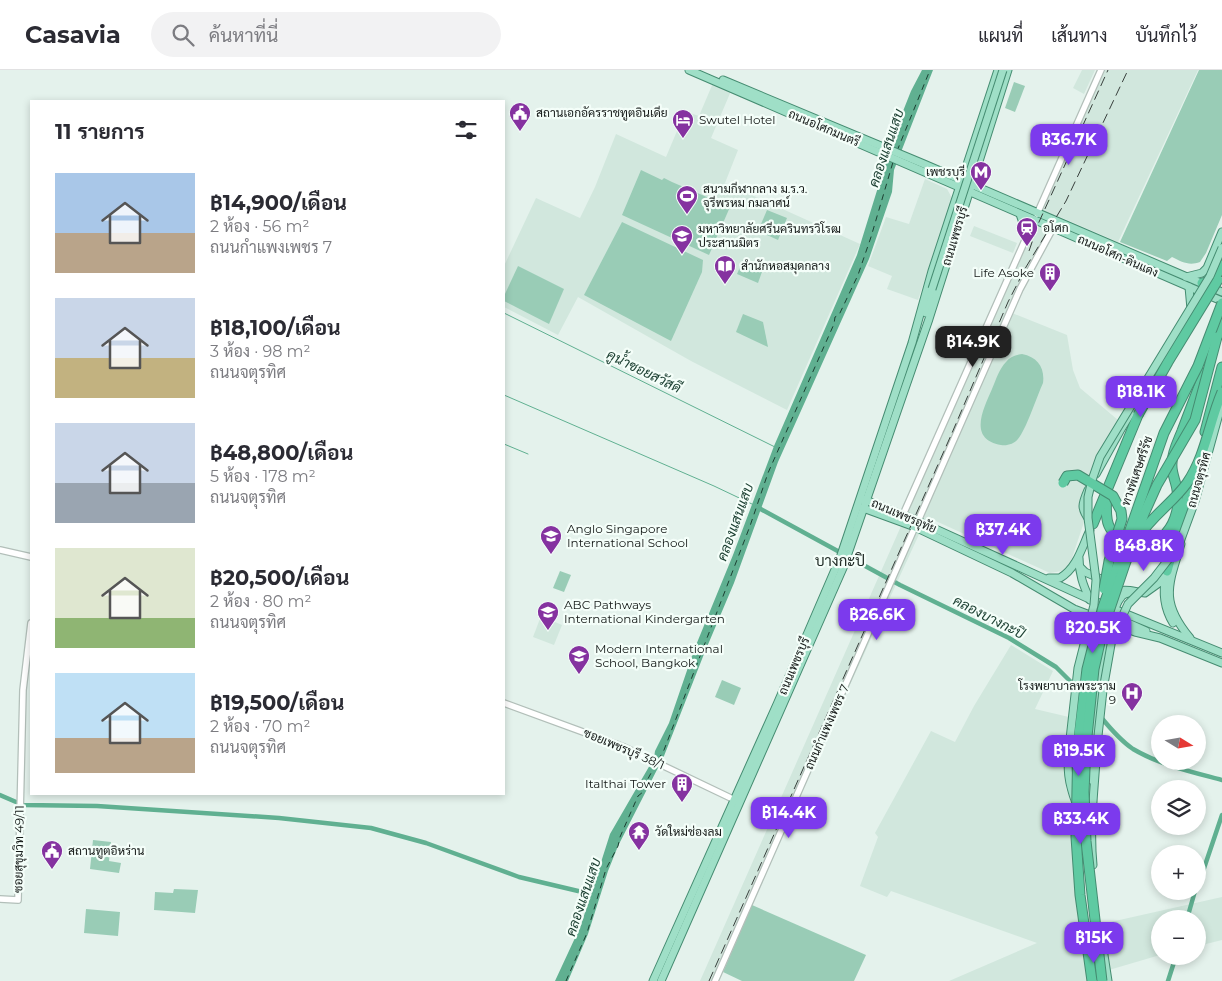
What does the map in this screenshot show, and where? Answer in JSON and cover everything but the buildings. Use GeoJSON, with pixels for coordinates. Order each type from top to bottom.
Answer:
{"type":"FeatureCollection","features":[{"type":"Feature","properties":{"kind":"highway"},"geometry":{"type":"LineString","coordinates":[[1202,283],[1211,282],[1217,276],[1222,265]]}},
{"type":"Feature","properties":{"kind":"highway"},"geometry":{"type":"LineString","coordinates":[[1093,524],[1138,416],[1168,362],[1222,274]]}},
{"type":"Feature","properties":{"kind":"highway","name":"ทางพิเศษศรีรัช"},"geometry":{"type":"LineString","coordinates":[[1094,981],[1080,895],[1078,865],[1076,774],[1086,678],[1102,612],[1164,432],[1198,366],[1222,302]]}},
{"type":"Feature","properties":{"kind":"highway","name":"ทางพิเศษศรีรัช"},"geometry":{"type":"LineString","coordinates":[[1102,981],[1086,841],[1084,792],[1086,746],[1094,670],[1103,629],[1144,514],[1157,485],[1195,420],[1205,387],[1212,352],[1222,323]]}},
{"type":"Feature","properties":{"kind":"highway"},"geometry":{"type":"LineString","coordinates":[[1180,529],[1177,488],[1172,472],[1173,456],[1210,357],[1222,340]]}},
{"type":"Feature","properties":{"kind":"highway"},"geometry":{"type":"LineString","coordinates":[[1167,571],[1180,529],[1222,367]]}},
{"type":"Feature","properties":{"kind":"highway"},"geometry":{"type":"LineString","coordinates":[[1125,564],[1139,536],[1152,519],[1171,502],[1188,482],[1204,451],[1222,392]]}},
{"type":"Feature","properties":{"kind":"highway"},"geometry":{"type":"LineString","coordinates":[[1063,483],[1067,476],[1071,474],[1084,478],[1113,496],[1121,511],[1122,519],[1106,576],[1102,612]]}},
{"type":"Feature","properties":{"kind":"highway"},"geometry":{"type":"LineString","coordinates":[[1107,490],[1107,519],[1110,528],[1128,542],[1146,544],[1160,539],[1172,525],[1178,508]]}},
{"type":"Feature","properties":{"kind":"main road","name":"ถนนอโศกมนตรี"},"geometry":{"type":"LineString","coordinates":[[688,70],[864,142]]}},
{"type":"Feature","properties":{"kind":"main road","name":"ถนนอโศกมนตรี"},"geometry":{"type":"LineString","coordinates":[[700,70],[961,184]]}},
{"type":"Feature","properties":{"kind":"main road","name":"ถนนเพชรบุรี"},"geometry":{"type":"LineString","coordinates":[[916,344],[921,306],[998,70]]}},
{"type":"Feature","properties":{"kind":"main road","name":"ถนนเพชรบุรี"},"geometry":{"type":"LineString","coordinates":[[916,344],[1003,70]]}},
{"type":"Feature","properties":{"kind":"main road","name":"ถนนเพชรบุรี"},"geometry":{"type":"LineString","coordinates":[[844,556],[956,233],[1008,70]]}},
{"type":"Feature","properties":{"kind":"main road"},"geometry":{"type":"LineString","coordinates":[[976,139],[980,145],[985,143]]}},
{"type":"Feature","properties":{"kind":"main road"},"geometry":{"type":"LineString","coordinates":[[955,201],[948,178],[962,173],[968,164]]}},
{"type":"Feature","properties":{"kind":"main road"},"geometry":{"type":"LineString","coordinates":[[977,168],[978,177],[986,191]]}},
{"type":"Feature","properties":{"kind":"main road","name":"ถนนอโศก-ดินแดง"},"geometry":{"type":"LineString","coordinates":[[961,184],[989,200],[1020,214],[1036,217],[1222,292]]}},
{"type":"Feature","properties":{"kind":"main road","name":"ถนนอโศก-ดินแดง"},"geometry":{"type":"LineString","coordinates":[[970,188],[986,191],[1053,228],[1222,302]]}},
{"type":"Feature","properties":{"kind":"main road"},"geometry":{"type":"LineString","coordinates":[[965,204],[974,198],[989,200]]}},
{"type":"Feature","properties":{"kind":"main road"},"geometry":{"type":"LineString","coordinates":[[1020,214],[1027,235]]}},
{"type":"Feature","properties":{"kind":"main road"},"geometry":{"type":"LineString","coordinates":[[946,230],[951,228],[956,233]]}},
{"type":"Feature","properties":{"kind":"main road"},"geometry":{"type":"LineString","coordinates":[[1186,277],[1202,272],[1207,268],[1222,232]]}},
{"type":"Feature","properties":{"kind":"main road"},"geometry":{"type":"LineString","coordinates":[[1078,808],[1070,787],[1067,771],[1078,668],[1094,605],[1096,580],[1088,518],[1088,497],[1092,480],[1100,457],[1210,276],[1222,248]]}},
{"type":"Feature","properties":{"kind":"main road"},"geometry":{"type":"LineString","coordinates":[[1189,287],[1191,314]]}},
{"type":"Feature","properties":{"kind":"main road"},"geometry":{"type":"LineString","coordinates":[[1036,575],[1052,579],[1060,578],[1072,568],[1093,524],[1083,513],[1082,507],[1089,488],[1120,431],[1191,314],[1198,305],[1210,296]]}},
{"type":"Feature","properties":{"kind":"main road","name":"ถนนจตุรทิศ"},"geometry":{"type":"LineString","coordinates":[[1191,639],[1174,615],[1169,587],[1222,401]]}},
{"type":"Feature","properties":{"kind":"main road","name":"ถนนจตุรทิศ"},"geometry":{"type":"LineString","coordinates":[[1095,743],[1112,639],[1128,604],[1154,578],[1180,542],[1195,501],[1222,401]]}},
{"type":"Feature","properties":{"kind":"main road","name":"ถนนเพชรบุรี"},"geometry":{"type":"LineString","coordinates":[[653,981],[695,895],[799,662],[863,508],[863,499]]}},
{"type":"Feature","properties":{"kind":"main road","name":"ถนนเพชรอุทัย"},"geometry":{"type":"LineString","coordinates":[[863,499],[902,518],[1090,599]]}},
{"type":"Feature","properties":{"kind":"main road"},"geometry":{"type":"LineString","coordinates":[[878,514],[876,510],[880,506]]}},
{"type":"Feature","properties":{"kind":"main road","name":"ถนนเพชรอุทัย"},"geometry":{"type":"LineString","coordinates":[[863,508],[878,514],[902,518]]}},
{"type":"Feature","properties":{"kind":"main road","name":"ถนนเพชรอุทัย"},"geometry":{"type":"LineString","coordinates":[[916,524],[1012,573],[1064,604],[1113,616]]}},
{"type":"Feature","properties":{"kind":"main road"},"geometry":{"type":"LineString","coordinates":[[1079,556],[1082,584],[1090,599],[1102,612]]}},
{"type":"Feature","properties":{"kind":"main road"},"geometry":{"type":"LineString","coordinates":[[1079,566],[1085,572],[1124,589],[1145,593],[1152,590],[1167,571]]}},
{"type":"Feature","properties":{"kind":"main road"},"geometry":{"type":"LineString","coordinates":[[1167,571],[1164,586],[1164,604],[1182,636]]}},
{"type":"Feature","properties":{"kind":"main road"},"geometry":{"type":"LineString","coordinates":[[1094,981],[1085,911],[1078,808],[1083,724],[1089,673],[1102,612],[1116,592],[1124,589]]}},
{"type":"Feature","properties":{"kind":"main road"},"geometry":{"type":"LineString","coordinates":[[1113,616],[1123,595],[1132,592]]}},
{"type":"Feature","properties":{"kind":"main road"},"geometry":{"type":"LineString","coordinates":[[1113,616],[1182,636],[1222,652]]}},
{"type":"Feature","properties":{"kind":"main road"},"geometry":{"type":"LineString","coordinates":[[1113,616],[1160,638],[1222,663]]}},
{"type":"Feature","properties":{"kind":"main road","name":"ถนนจตุรทิศ"},"geometry":{"type":"LineString","coordinates":[[1108,981],[1092,858],[1092,808],[1098,689],[1113,616]]}},
{"type":"Feature","properties":{"kind":"main road"},"geometry":{"type":"LineString","coordinates":[[1092,661],[1102,664]]}},
{"type":"Feature","properties":{"kind":"main road","name":"ถนนเพชรบุรี"},"geometry":{"type":"LineString","coordinates":[[661,981],[695,895]]}},
{"type":"Feature","properties":{"kind":"street"},"geometry":{"type":"LineString","coordinates":[[902,518],[1101,70]]}},
{"type":"Feature","properties":{"kind":"street","name":"ถนนกำแพงเพชร 7"},"geometry":{"type":"LineString","coordinates":[[714,981],[1009,314],[1053,228]]}},
{"type":"Feature","properties":{"kind":"street"},"geometry":{"type":"LineString","coordinates":[[0,550],[30,556]]}},
{"type":"Feature","properties":{"kind":"street","name":"ซอยสุขุมวิท 49/11"},"geometry":{"type":"LineString","coordinates":[[0,899],[18,900],[22,709],[30,631]]}},
{"type":"Feature","properties":{"kind":"street","name":"ซอยเพชรบุรี 38/1"},"geometry":{"type":"LineString","coordinates":[[505,703],[606,739],[737,801]]}},
{"type":"Feature","properties":{"kind":"shaded area"},"geometry":{"type":"Polygon","coordinates":[[[922,70],[933,70],[894,170],[892,192],[869,259],[778,462],[734,583],[664,756],[618,846],[588,934],[568,981],[555,981],[581,925],[610,834],[654,758],[655,751],[669,723],[694,650],[733,555],[774,446],[857,255],[879,184],[884,159],[911,91],[922,70]]]}},
{"type":"Feature","properties":{"kind":"shaded area"},"geometry":{"type":"Polygon","coordinates":[[[1082,70],[1095,70],[1084,94],[1073,88],[1082,70]]]}},
{"type":"Feature","properties":{"kind":"shaded area"},"geometry":{"type":"Polygon","coordinates":[[[1105,70],[1198,70],[1118,242],[1060,217],[1012,313],[1067,335],[1073,370],[1080,388],[1118,420],[1070,564],[1062,571],[1050,573],[927,517],[714,981],[700,981],[1027,241],[1105,70]]]}},
{"type":"Feature","properties":{"kind":"shaded area"},"geometry":{"type":"Polygon","coordinates":[[[1199,70],[1222,70],[1222,215],[1206,253],[1200,262],[1182,262],[1172,257],[1167,261],[1120,242],[1199,70]]]}},
{"type":"Feature","properties":{"kind":"shaded area"},"geometry":{"type":"Polygon","coordinates":[[[1014,82],[1025,86],[1015,112],[1005,108],[1014,82]]]}},
{"type":"Feature","properties":{"kind":"shaded area","name":"มหาวิทยาลัยศรีนครินทรวิโรฒ ประสานมิตร"},"geometry":{"type":"Polygon","coordinates":[[[713,83],[731,91],[711,138],[738,150],[725,183],[860,244],[787,410],[691,361],[578,297],[558,335],[505,308],[505,264],[536,198],[580,218],[595,187],[616,134],[666,157],[677,131],[683,133],[690,113],[699,116],[713,83]]]}},
{"type":"Feature","properties":{"kind":"shaded area","name":"สนามกีฬากลาง ม.ร.ว. จุรีพรหม กมลาศน์"},"geometry":{"type":"Polygon","coordinates":[[[641,170],[730,207],[709,255],[622,215],[641,170]]]}},
{"type":"Feature","properties":{"kind":"shaded area"},"geometry":{"type":"Polygon","coordinates":[[[925,179],[947,189],[952,198],[918,300],[887,289],[892,276],[868,266],[886,217],[909,224],[925,179]]]}},
{"type":"Feature","properties":{"kind":"shaded area"},"geometry":{"type":"Polygon","coordinates":[[[767,210],[787,218],[778,240],[758,231],[767,210]]]}},
{"type":"Feature","properties":{"kind":"shaded area"},"geometry":{"type":"Polygon","coordinates":[[[622,222],[703,260],[702,272],[671,341],[584,295],[622,222]]]}},
{"type":"Feature","properties":{"kind":"shaded area"},"geometry":{"type":"Polygon","coordinates":[[[974,226],[1017,243],[1013,253],[970,236],[974,226]]]}},
{"type":"Feature","properties":{"kind":"shaded area"},"geometry":{"type":"Polygon","coordinates":[[[743,260],[763,269],[758,283],[737,274],[743,260]]]}},
{"type":"Feature","properties":{"kind":"shaded area"},"geometry":{"type":"Polygon","coordinates":[[[518,266],[564,289],[549,324],[505,302],[505,294],[518,266]]]}},
{"type":"Feature","properties":{"kind":"shaded area"},"geometry":{"type":"Polygon","coordinates":[[[743,314],[763,322],[768,347],[736,332],[743,314]]]}},
{"type":"Feature","properties":{"kind":"shaded area"},"geometry":{"type":"Polygon","coordinates":[[[1022,354],[1028,355],[1039,364],[1043,373],[1043,383],[1021,435],[1016,441],[1008,445],[1001,445],[991,442],[984,436],[981,430],[982,413],[1001,368],[1009,359],[1022,354]]]}},
{"type":"Feature","properties":{"kind":"shaded area"},"geometry":{"type":"Polygon","coordinates":[[[560,571],[571,575],[564,592],[553,588],[560,571]]]}},
{"type":"Feature","properties":{"kind":"shaded area","name":"ABC Pathways International Kindergarten"},"geometry":{"type":"Polygon","coordinates":[[[541,616],[562,625],[554,645],[533,637],[541,616]]]}},
{"type":"Feature","properties":{"kind":"shaded area"},"geometry":{"type":"Polygon","coordinates":[[[1011,645],[1053,671],[1035,709],[1069,717],[1065,771],[1066,789],[1073,804],[1081,930],[1151,913],[1151,958],[1087,978],[1087,981],[949,981],[1037,943],[891,891],[887,897],[860,886],[878,837],[875,833],[931,731],[955,742],[974,706],[1011,645]]]}},
{"type":"Feature","properties":{"kind":"shaded area"},"geometry":{"type":"Polygon","coordinates":[[[722,680],[741,688],[734,705],[715,697],[722,680]]]}},
{"type":"Feature","properties":{"kind":"shaded area"},"geometry":{"type":"Polygon","coordinates":[[[93,840],[111,842],[109,861],[121,863],[119,873],[90,869],[93,840]]]}},
{"type":"Feature","properties":{"kind":"shaded area"},"geometry":{"type":"Polygon","coordinates":[[[174,889],[198,890],[195,913],[154,910],[155,892],[173,893],[174,889]]]}},
{"type":"Feature","properties":{"kind":"shaded area"},"geometry":{"type":"Polygon","coordinates":[[[1222,897],[1222,940],[1206,944],[1206,910],[1164,910],[1222,897]]]}},
{"type":"Feature","properties":{"kind":"shaded area"},"geometry":{"type":"Polygon","coordinates":[[[752,905],[866,955],[854,981],[742,981],[723,972],[752,905]]]}},
{"type":"Feature","properties":{"kind":"shaded area"},"geometry":{"type":"Polygon","coordinates":[[[86,909],[120,912],[118,936],[84,933],[86,909]]]}},
{"type":"Feature","properties":{"kind":"waterway","name":"คูน้ำซอยสวัสดี"},"geometry":{"type":"LineString","coordinates":[[505,313],[775,447]]}},
{"type":"Feature","properties":{"kind":"waterway","name":"คูน้ำซอยสวัสดี"},"geometry":{"type":"LineString","coordinates":[[505,395],[754,505]]}},
{"type":"Feature","properties":{"kind":"waterway","name":"คูน้ำซอยสวัสดี"},"geometry":{"type":"LineString","coordinates":[[505,444],[528,454]]}},
{"type":"Feature","properties":{"kind":"waterway","name":"คลองบางกะปิ"},"geometry":{"type":"LineString","coordinates":[[757,507],[900,585],[1009,638],[1056,667],[1076,687]]}},
{"type":"Feature","properties":{"kind":"waterway","name":"คลองบางกะปิ"},"geometry":{"type":"LineString","coordinates":[[1100,716],[1124,742],[1143,755],[1176,768],[1222,780]]}},
{"type":"Feature","properties":{"kind":"waterway","name":"คลองแสนแสบ"},"geometry":{"type":"LineString","coordinates":[[0,795],[23,805],[97,806],[279,818],[371,828],[426,843],[519,877],[595,895]]}},
{"type":"Feature","properties":{"kind":"waterway"},"geometry":{"type":"LineString","coordinates":[[1206,862],[1222,815]]}},
{"type":"Feature","properties":{"kind":"waterway"},"geometry":{"type":"LineString","coordinates":[[1190,910],[1192,900]]}},
{"type":"Feature","properties":{"kind":"waterway"},"geometry":{"type":"LineString","coordinates":[[1168,981],[1173,965]]}},
{"type":"Feature","properties":{"kind":"ferry route"},"geometry":{"type":"LineString","coordinates":[[897,151],[930,70]]}},
{"type":"Feature","properties":{"kind":"ferry route"},"geometry":{"type":"LineString","coordinates":[[658,760],[664,750],[750,526],[768,473],[834,324],[835,317],[839,315],[858,275],[893,162]]}},
{"type":"Feature","properties":{"kind":"ferry route"},"geometry":{"type":"LineString","coordinates":[[566,981],[587,933],[606,869],[618,846],[638,796],[643,792],[644,786],[656,764]]}},
{"type":"Feature","properties":{"kind":"railway"},"geometry":{"type":"LineString","coordinates":[[1029,251],[1039,222],[1108,70]]}},
{"type":"Feature","properties":{"kind":"railway"},"geometry":{"type":"LineString","coordinates":[[709,981],[952,433],[1008,302],[1026,267],[1066,201],[1128,70]]}},
{"type":"Feature","properties":{"kind":"place","name":"สถานเอกอัครราชทูตอินเดีย"},"geometry":{"type":"Point","coordinates":[520,132]}},
{"type":"Feature","properties":{"kind":"place","name":"Swutel Hotel"},"geometry":{"type":"Point","coordinates":[683,139]}},
{"type":"Feature","properties":{"kind":"place","name":"เพชรบุรี"},"geometry":{"type":"Point","coordinates":[981,191]}},
{"type":"Feature","properties":{"kind":"place","name":"สนามกีฬากลาง ม.ร.ว. จุรีพรหม กมลาศน์"},"geometry":{"type":"Point","coordinates":[687,215]}},
{"type":"Feature","properties":{"kind":"place","name":"อโศก"},"geometry":{"type":"Point","coordinates":[1027,247]}},
{"type":"Feature","properties":{"kind":"place","name":"มหาวิทยาลัยศรีนครินทรวิโรฒ ประสานมิตร"},"geometry":{"type":"Point","coordinates":[682,255]}},
{"type":"Feature","properties":{"kind":"place","name":"สำนักหอสมุดกลาง"},"geometry":{"type":"Point","coordinates":[725,285]}},
{"type":"Feature","properties":{"kind":"place","name":"Life Asoke"},"geometry":{"type":"Point","coordinates":[1050,292]}},
{"type":"Feature","properties":{"kind":"place","name":"Anglo Singapore International School"},"geometry":{"type":"Point","coordinates":[551,555]}},
{"type":"Feature","properties":{"kind":"place","name":"ABC Pathways International Kindergarten"},"geometry":{"type":"Point","coordinates":[548,631]}},
{"type":"Feature","properties":{"kind":"place","name":"Modern International School, Bangkok"},"geometry":{"type":"Point","coordinates":[579,675]}},
{"type":"Feature","properties":{"kind":"place","name":"โรงพยาบาลพระราม 9"},"geometry":{"type":"Point","coordinates":[1132,712]}},
{"type":"Feature","properties":{"kind":"place","name":"Italthai Tower"},"geometry":{"type":"Point","coordinates":[682,803]}},
{"type":"Feature","properties":{"kind":"place","name":"วัดใหม่ช่องลม"},"geometry":{"type":"Point","coordinates":[639,851]}},
{"type":"Feature","properties":{"kind":"place","name":"สถานทูตอิหร่าน"},"geometry":{"type":"Point","coordinates":[52,870]}},
{"type":"Feature","properties":{"kind":"district","name":"บางกะปิ"},"geometry":{"type":"Point","coordinates":[840,561]}}]}
